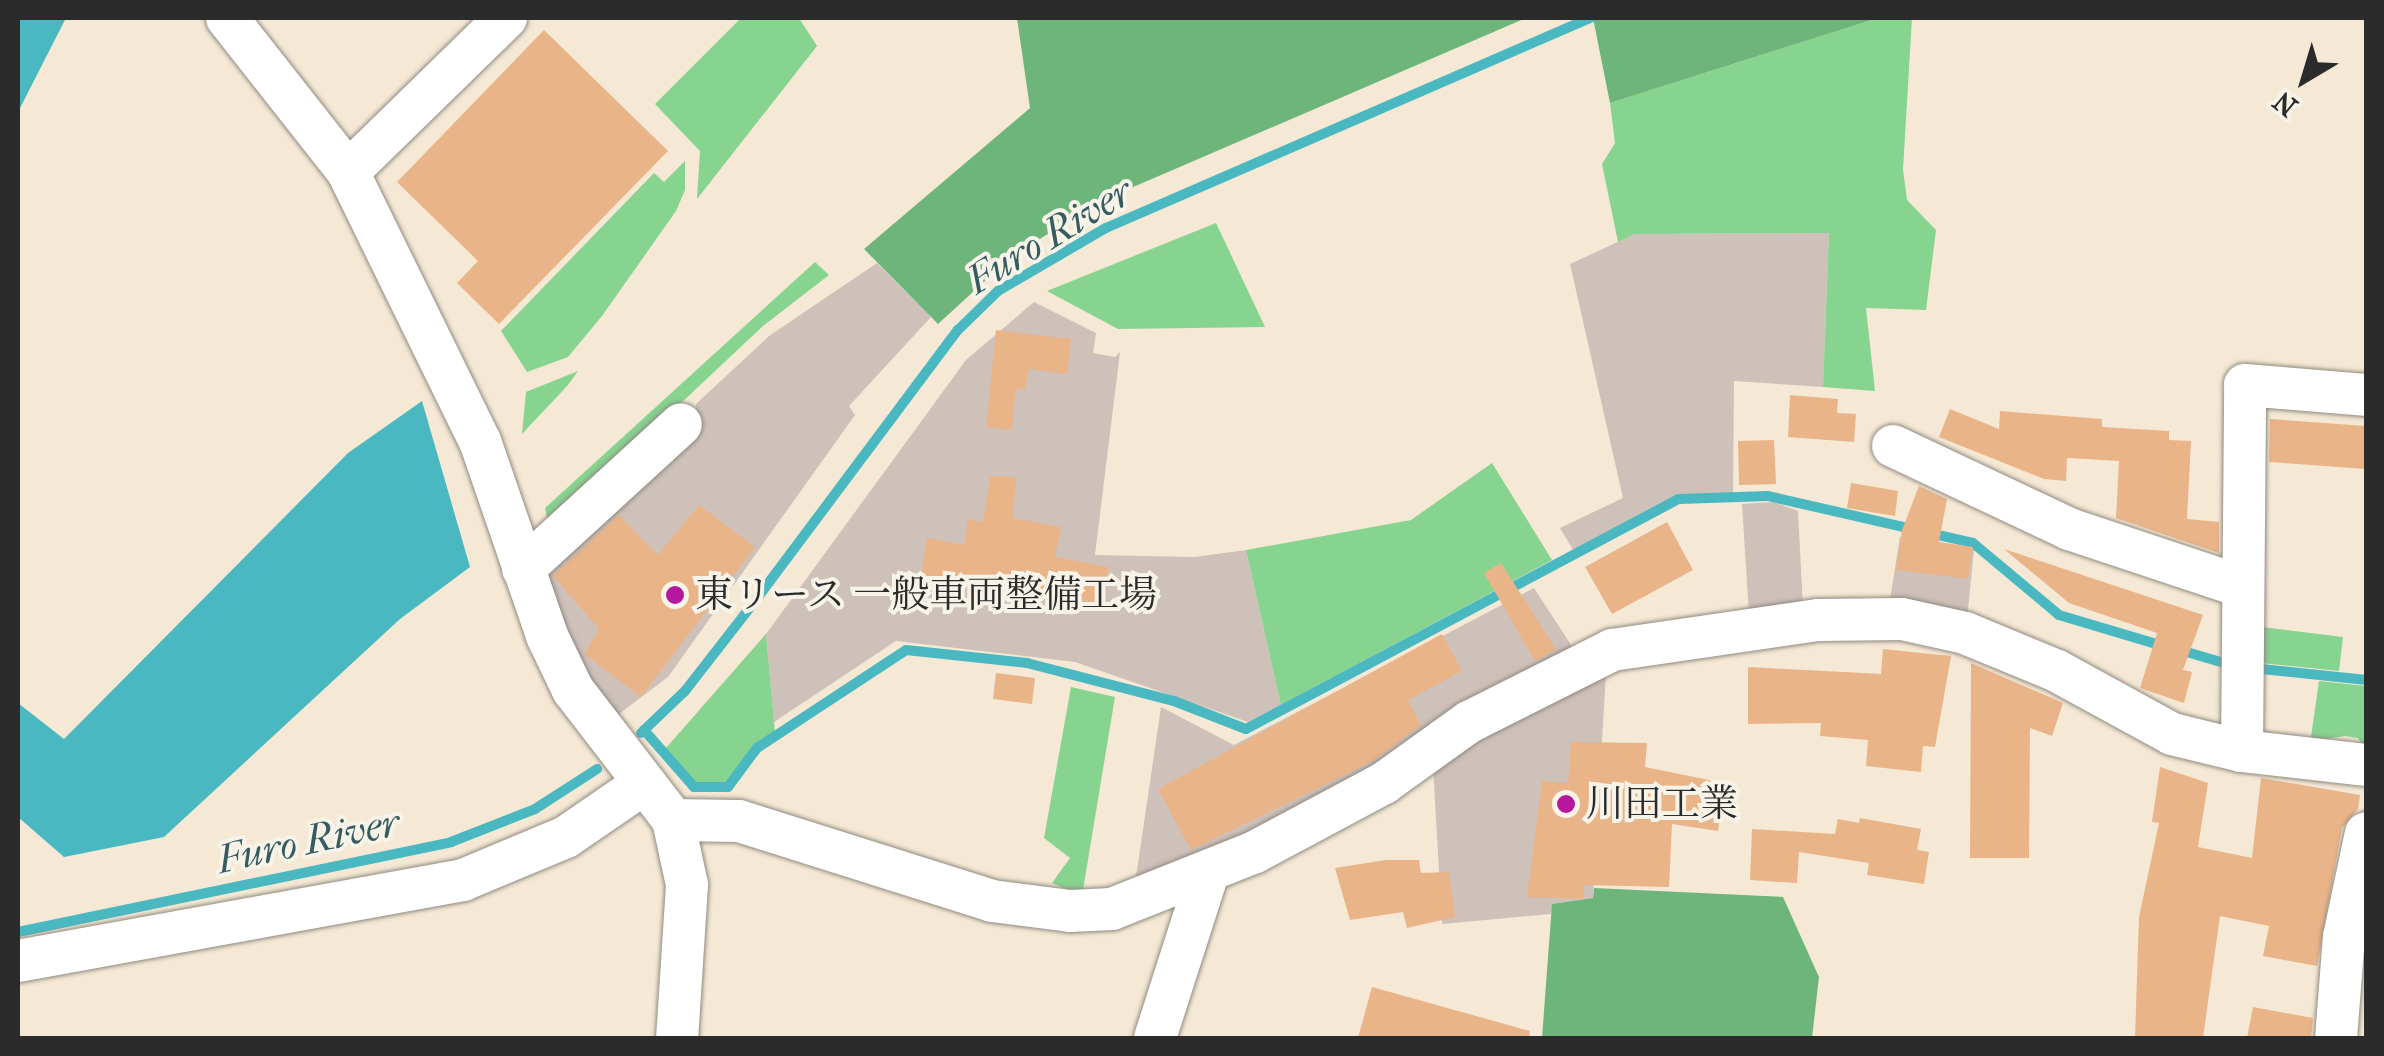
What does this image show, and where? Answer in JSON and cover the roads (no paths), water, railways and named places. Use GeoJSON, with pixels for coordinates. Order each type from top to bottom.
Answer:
{"type":"FeatureCollection","features":[{"type":"Feature","properties":{"kind":"street"},"geometry":{"type":"LineString","coordinates":[[228,18],[348,172],[480,441],[524,569],[573,690],[673,820],[687,885],[678,1038]]}},
{"type":"Feature","properties":{"kind":"street"},"geometry":{"type":"LineString","coordinates":[[348,172],[506,18]]}},
{"type":"Feature","properties":{"kind":"street"},"geometry":{"type":"LineString","coordinates":[[2242,751],[2245,385],[2366,395]]}},
{"type":"Feature","properties":{"kind":"street"},"geometry":{"type":"LineString","coordinates":[[524,569],[680,424]]}},
{"type":"Feature","properties":{"kind":"street"},"geometry":{"type":"LineString","coordinates":[[1893,446],[2069,530],[2243,587]]}},
{"type":"Feature","properties":{"kind":"street"},"geometry":{"type":"LineString","coordinates":[[673,820],[739,820],[992,901],[1041,908],[1112,908],[1207,876],[1384,783],[1526,690],[1612,650],[1714,630],[1902,619],[1965,633],[2057,671],[2172,734],[2242,751],[2366,764]]}},
{"type":"Feature","properties":{"kind":"street"},"geometry":{"type":"LineString","coordinates":[[18,962],[463,880],[566,837],[643,784]]}},
{"type":"Feature","properties":{"kind":"street"},"geometry":{"type":"LineString","coordinates":[[2336,1038],[2344,937],[2366,834]]}},
{"type":"Feature","properties":{"kind":"street"},"geometry":{"type":"LineString","coordinates":[[1154,1038],[1207,876]]}},
{"type":"Feature","properties":{"kind":"water"},"geometry":{"type":"Polygon","coordinates":[[[18,18],[66,18],[18,112],[18,18]]]}},
{"type":"Feature","properties":{"kind":"water"},"geometry":{"type":"Polygon","coordinates":[[[422,401],[470,567],[400,619],[164,837],[64,857],[18,817],[18,703],[64,739],[348,453],[422,401]]]}},
{"type":"Feature","properties":{"kind":"waterway","name":"Furo River"},"geometry":{"type":"LineString","coordinates":[[641,733],[685,691],[958,330],[998,291],[1106,228],[1590,18]]}},
{"type":"Feature","properties":{"kind":"waterway"},"geometry":{"type":"LineString","coordinates":[[644,730],[694,787],[728,787],[757,748],[906,650],[1027,663],[1174,701],[1246,729],[1679,499],[1768,496],[1973,543],[2059,615],[2163,646]]}},
{"type":"Feature","properties":{"kind":"waterway"},"geometry":{"type":"LineString","coordinates":[[2180,650],[2231,665]]}},
{"type":"Feature","properties":{"kind":"waterway"},"geometry":{"type":"LineString","coordinates":[[2252,668],[2366,680]]}},
{"type":"Feature","properties":{"kind":"waterway","name":"Furo River"},"geometry":{"type":"LineString","coordinates":[[18,932],[451,842],[535,809],[597,769]]}},
{"type":"Feature","properties":{"kind":"place","name":"東リース 一般車両整備工場"},"geometry":{"type":"Point","coordinates":[675,595]}},
{"type":"Feature","properties":{"kind":"place","name":"川田工業"},"geometry":{"type":"Point","coordinates":[1566,804]}}]}
